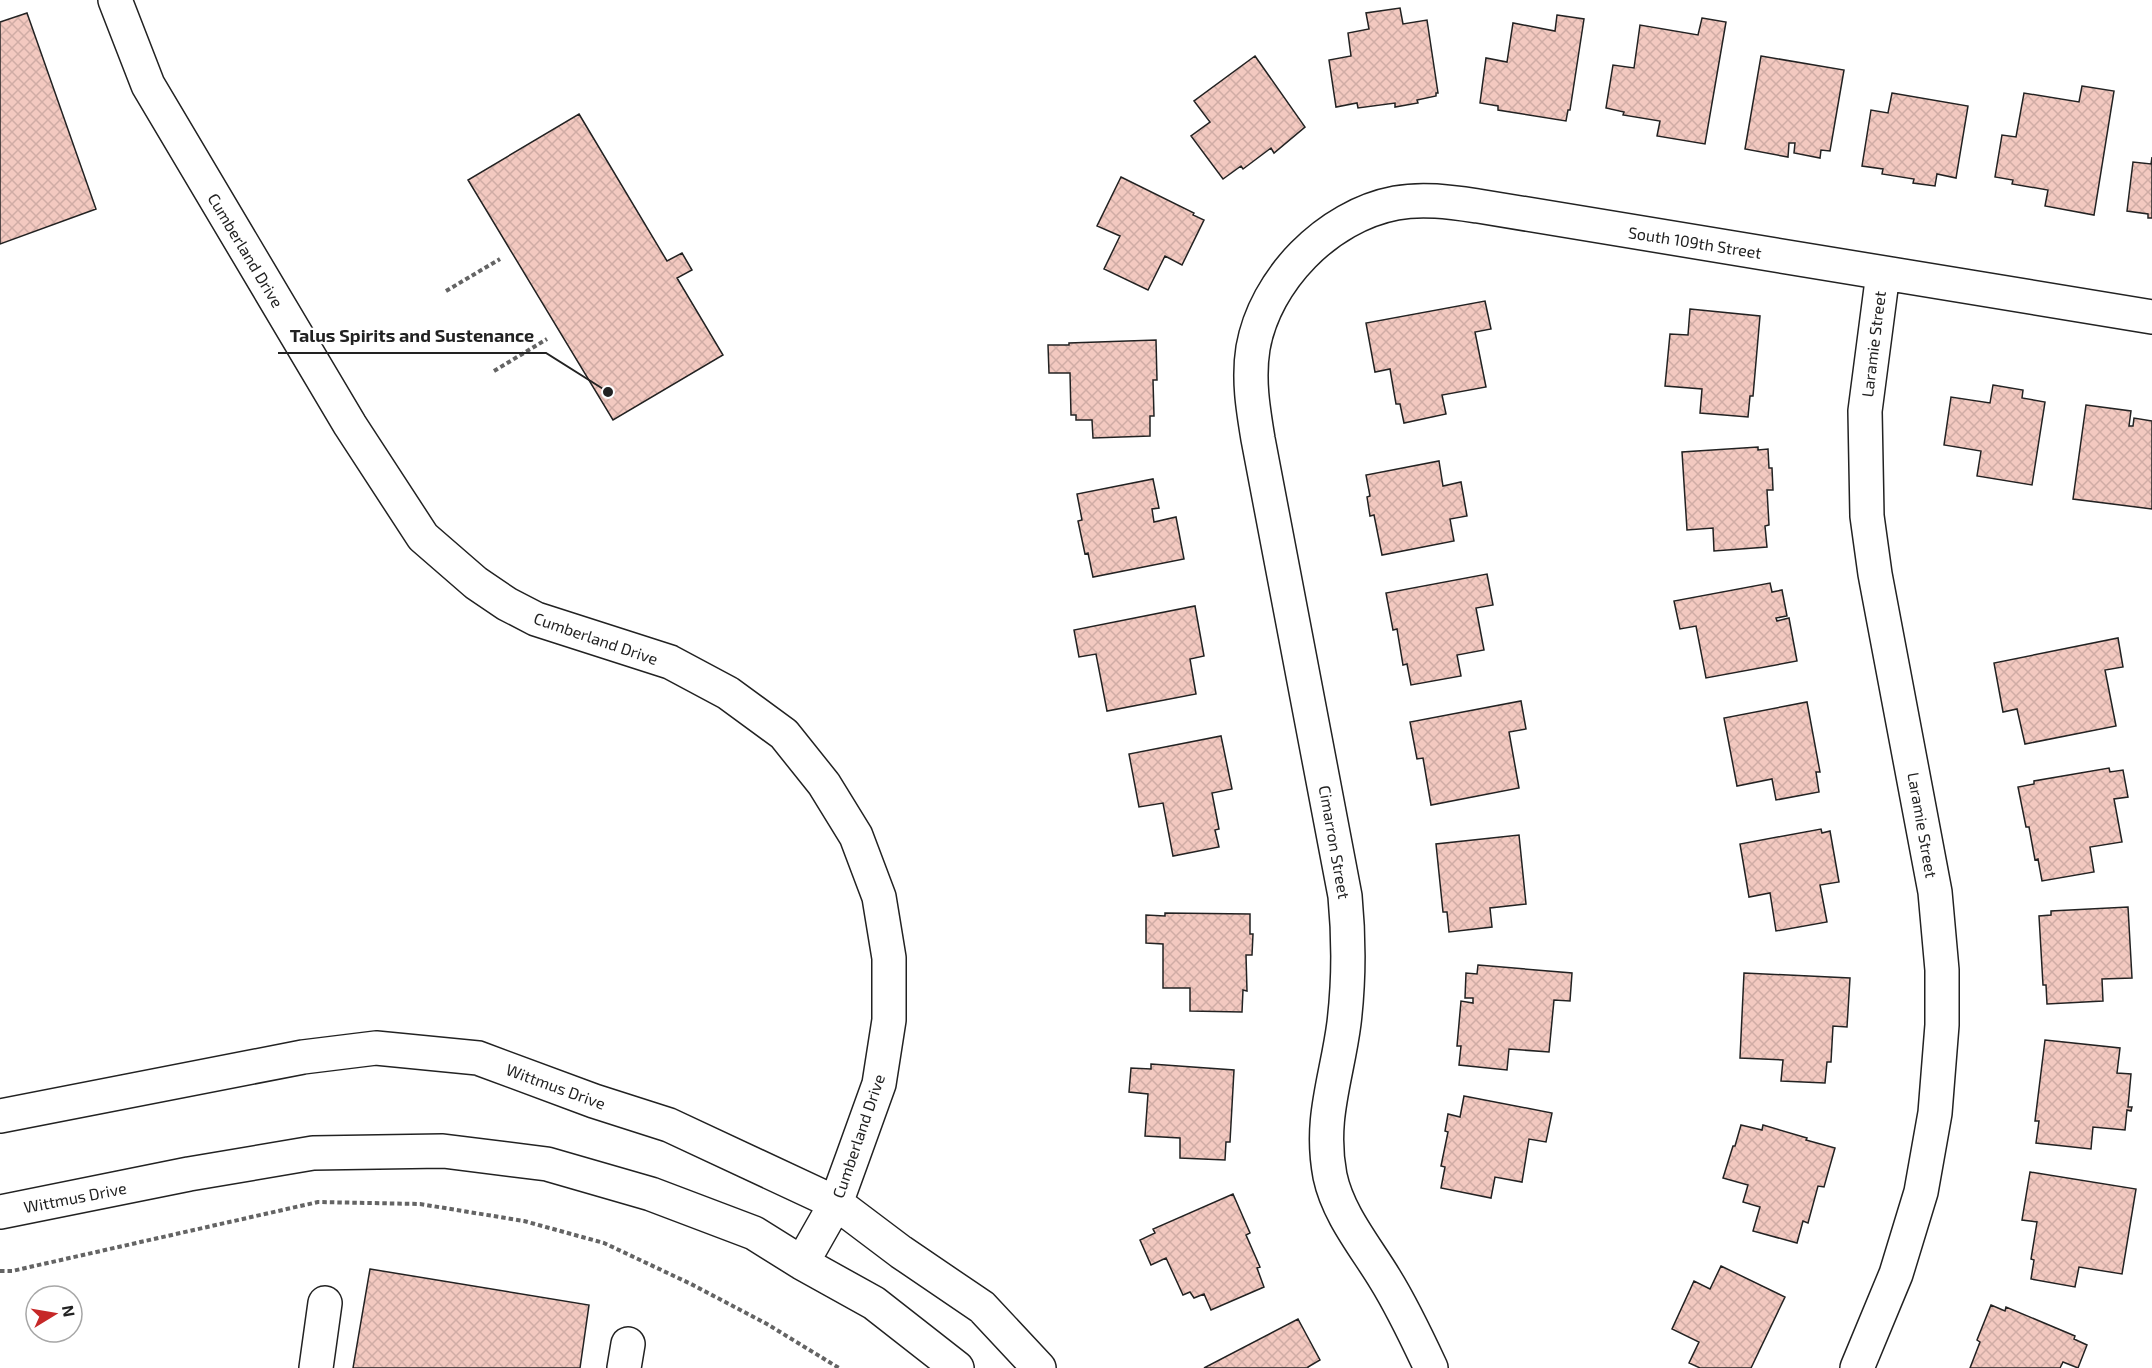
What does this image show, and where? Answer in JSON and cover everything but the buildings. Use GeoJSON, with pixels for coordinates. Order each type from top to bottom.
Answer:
{"type":"FeatureCollection","features":[{"type":"Feature","properties":{"kind":"street","name":"Cumberland Drive"},"geometry":{"type":"LineString","coordinates":[[115,0],[148,85],[350,425],[423,537],[476,583],[526,614],[670,662],[728,693],[784,734],[824,784],[856,836],[879,897],[889,958],[889,1020],[879,1084],[836,1203],[802,1263]]}},
{"type":"Feature","properties":{"kind":"street","name":"South 109th Street"},"geometry":{"type":"LineString","coordinates":[[1272,299],[1280,284],[1304,254],[1337,228],[1378,208],[1417,201],[1478,206],[2152,317]]}},
{"type":"Feature","properties":{"kind":"street","name":"Laramie Street"},"geometry":{"type":"LineString","coordinates":[[1857,1368],[1896,1274],[1921,1192],[1935,1113],[1942,1024],[1941,954],[1932,872],[1875,574],[1868,516],[1865,411],[1883,273]]}},
{"type":"Feature","properties":{"kind":"street","name":"Cimarron Street"},"geometry":{"type":"LineString","coordinates":[[1272,299],[1257,331],[1253,348],[1251,383],[1254,410],[1339,861],[1347,923],[1348,969],[1344,1021],[1327,1114],[1325,1140],[1327,1157],[1335,1195],[1343,1213],[1403,1310],[1431,1368]]}},
{"type":"Feature","properties":{"kind":"street","name":"Wittmus Drive"},"geometry":{"type":"LineString","coordinates":[[0,1116],[324,1054],[376,1048],[478,1058],[594,1101],[669,1125],[836,1203],[901,1252],[982,1307],[1039,1368]]}},
{"type":"Feature","properties":{"kind":"street","name":"Wittmus Drive"},"geometry":{"type":"LineString","coordinates":[[0,1212],[189,1174],[313,1153],[442,1151],[547,1164],[651,1194],[754,1233],[874,1303],[957,1368]]}},
{"type":"Feature","properties":{"kind":"street"},"geometry":{"type":"LineString","coordinates":[[316,1368],[325,1303]]}},
{"type":"Feature","properties":{"kind":"path"},"geometry":{"type":"LineString","coordinates":[[446,291],[500,259]]}},
{"type":"Feature","properties":{"kind":"path"},"geometry":{"type":"LineString","coordinates":[[494,371],[547,339]]}},
{"type":"Feature","properties":{"kind":"path"},"geometry":{"type":"LineString","coordinates":[[0,1271],[12,1271],[318,1202],[420,1204],[524,1221],[603,1243],[691,1284],[767,1324],[839,1368]]}},
{"type":"Feature","properties":{"kind":"place","name":"Talus Spirits and Sustenance"},"geometry":{"type":"Point","coordinates":[608,392]}}]}
